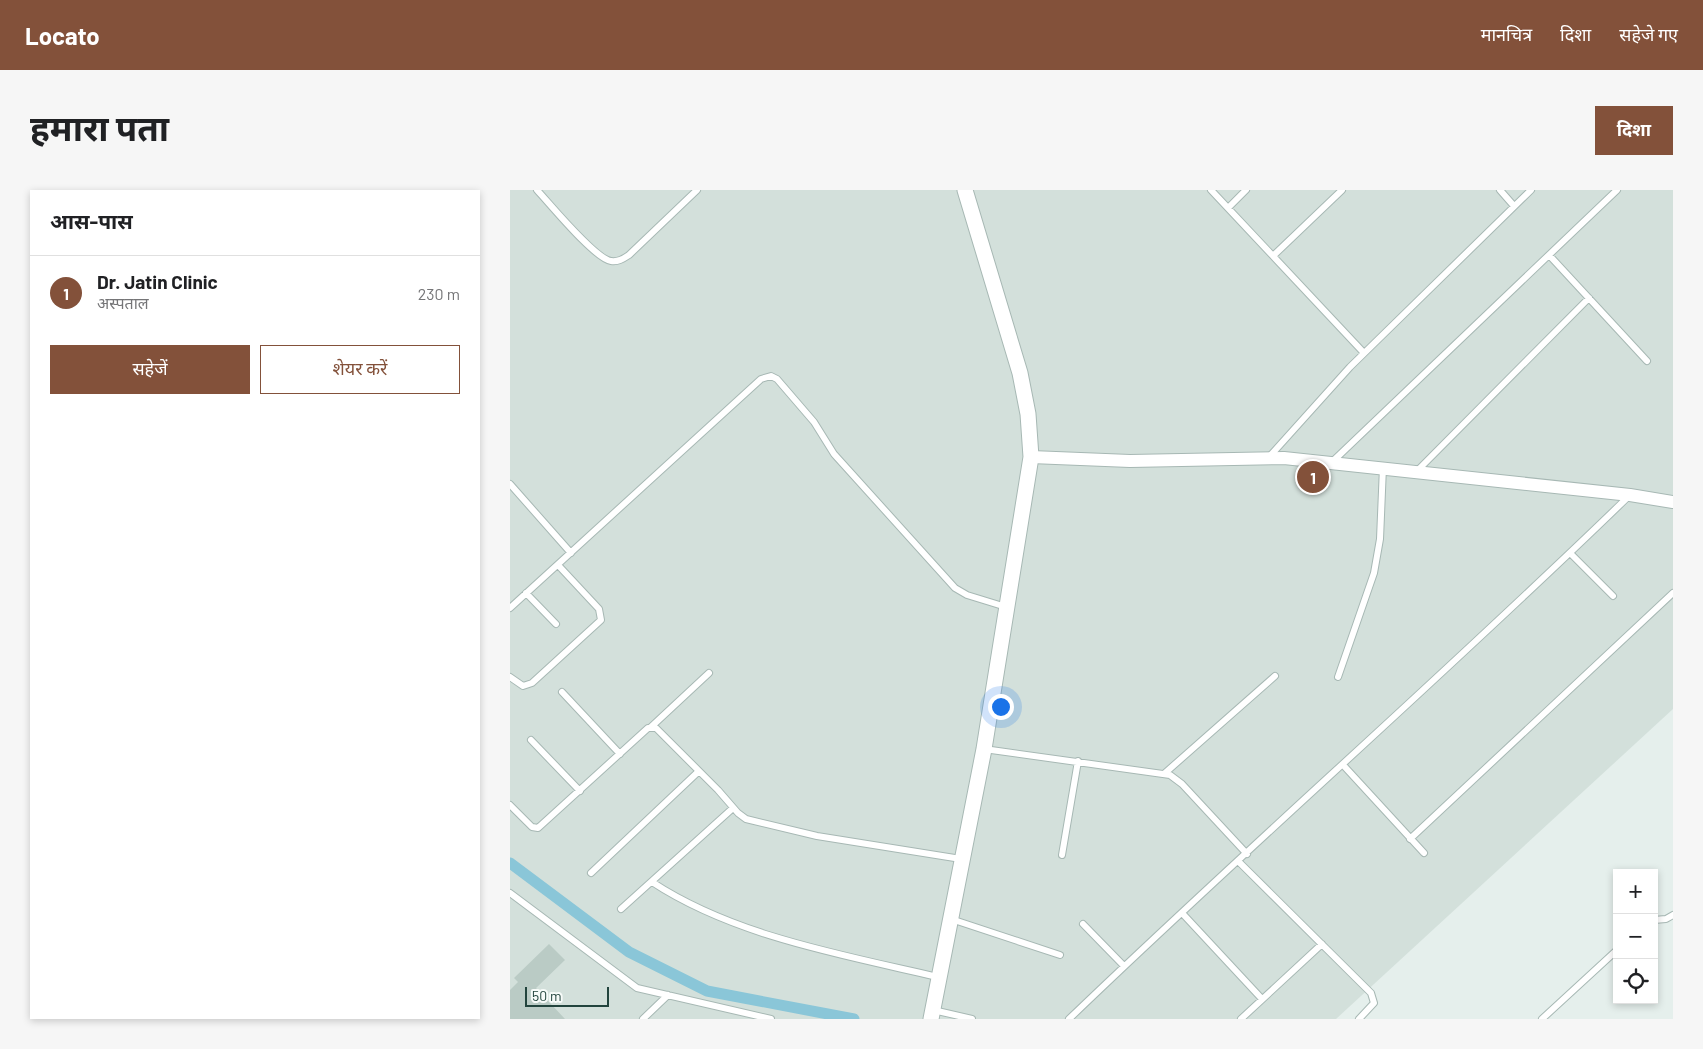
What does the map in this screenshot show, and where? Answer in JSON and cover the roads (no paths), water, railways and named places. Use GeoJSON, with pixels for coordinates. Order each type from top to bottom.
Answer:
{"type":"FeatureCollection","features":[{"type":"Feature","properties":{"kind":"street"},"geometry":{"type":"LineString","coordinates":[[932,1016],[984,749],[1031,457],[1028,414],[1020,373],[965,190]]}},
{"type":"Feature","properties":{"kind":"street"},"geometry":{"type":"LineString","coordinates":[[1031,457],[1130,461],[1268,458],[1332,462],[1630,495],[1673,502]]}},
{"type":"Feature","properties":{"kind":"lane"},"geometry":{"type":"LineString","coordinates":[[537,190],[595,253],[610,262],[623,260],[698,190]]}},
{"type":"Feature","properties":{"kind":"lane"},"geometry":{"type":"LineString","coordinates":[[1211,190],[1364,353]]}},
{"type":"Feature","properties":{"kind":"lane"},"geometry":{"type":"LineString","coordinates":[[1228,208],[1246,190]]}},
{"type":"Feature","properties":{"kind":"lane"},"geometry":{"type":"LineString","coordinates":[[1273,256],[1342,190]]}},
{"type":"Feature","properties":{"kind":"lane"},"geometry":{"type":"LineString","coordinates":[[1500,190],[1514,206]]}},
{"type":"Feature","properties":{"kind":"lane"},"geometry":{"type":"LineString","coordinates":[[1268,458],[1364,353],[1532,190]]}},
{"type":"Feature","properties":{"kind":"lane"},"geometry":{"type":"LineString","coordinates":[[1332,462],[1617,190]]}},
{"type":"Feature","properties":{"kind":"lane"},"geometry":{"type":"LineString","coordinates":[[1548,255],[1647,361]]}},
{"type":"Feature","properties":{"kind":"lane"},"geometry":{"type":"LineString","coordinates":[[1417,471],[1589,298]]}},
{"type":"Feature","properties":{"kind":"lane"},"geometry":{"type":"LineString","coordinates":[[510,608],[761,379],[771,376],[777,380],[814,422],[834,454],[955,588],[967,595],[1006,607]]}},
{"type":"Feature","properties":{"kind":"lane"},"geometry":{"type":"LineString","coordinates":[[1338,677],[1377,557],[1384,468]]}},
{"type":"Feature","properties":{"kind":"lane"},"geometry":{"type":"LineString","coordinates":[[510,484],[571,553]]}},
{"type":"Feature","properties":{"kind":"lane"},"geometry":{"type":"LineString","coordinates":[[1069,1019],[1124,966],[1344,766],[1630,495]]}},
{"type":"Feature","properties":{"kind":"lane"},"geometry":{"type":"LineString","coordinates":[[1570,553],[1613,596]]}},
{"type":"Feature","properties":{"kind":"lane"},"geometry":{"type":"LineString","coordinates":[[510,677],[523,686],[532,683],[601,620],[599,609],[558,565]]}},
{"type":"Feature","properties":{"kind":"lane"},"geometry":{"type":"LineString","coordinates":[[526,593],[556,624]]}},
{"type":"Feature","properties":{"kind":"lane"},"geometry":{"type":"LineString","coordinates":[[1410,839],[1673,593]]}},
{"type":"Feature","properties":{"kind":"lane"},"geometry":{"type":"LineString","coordinates":[[510,805],[532,828],[536,829],[652,727],[709,673]]}},
{"type":"Feature","properties":{"kind":"lane"},"geometry":{"type":"LineString","coordinates":[[1165,773],[1275,676]]}},
{"type":"Feature","properties":{"kind":"lane"},"geometry":{"type":"LineString","coordinates":[[562,692],[620,754]]}},
{"type":"Feature","properties":{"kind":"lane"},"geometry":{"type":"LineString","coordinates":[[652,727],[659,730],[733,808],[754,822],[817,836],[962,860]]}},
{"type":"Feature","properties":{"kind":"lane"},"geometry":{"type":"LineString","coordinates":[[531,740],[580,791]]}},
{"type":"Feature","properties":{"kind":"lane"},"geometry":{"type":"LineString","coordinates":[[984,749],[1165,773],[1182,784],[1247,854]]}},
{"type":"Feature","properties":{"kind":"lane"},"geometry":{"type":"LineString","coordinates":[[1062,855],[1078,761]]}},
{"type":"Feature","properties":{"kind":"lane"},"geometry":{"type":"LineString","coordinates":[[1344,766],[1424,853]]}},
{"type":"Feature","properties":{"kind":"lane"},"geometry":{"type":"LineString","coordinates":[[590,873],[699,771]]}},
{"type":"Feature","properties":{"kind":"lane"},"geometry":{"type":"LineString","coordinates":[[621,909],[733,808]]}},
{"type":"Feature","properties":{"kind":"lane"},"geometry":{"type":"LineString","coordinates":[[1239,862],[1374,996],[1373,1005],[1358,1019]]}},
{"type":"Feature","properties":{"kind":"lane"},"geometry":{"type":"LineString","coordinates":[[652,882],[682,900],[766,934],[841,955],[939,977]]}},
{"type":"Feature","properties":{"kind":"lane"},"geometry":{"type":"LineString","coordinates":[[510,893],[625,981],[637,988],[771,1019]]}},
{"type":"Feature","properties":{"kind":"lane"},"geometry":{"type":"LineString","coordinates":[[1182,913],[1262,1000]]}},
{"type":"Feature","properties":{"kind":"lane"},"geometry":{"type":"LineString","coordinates":[[1658,920],[1666,919],[1673,915]]}},
{"type":"Feature","properties":{"kind":"lane"},"geometry":{"type":"LineString","coordinates":[[951,919],[1060,955]]}},
{"type":"Feature","properties":{"kind":"lane"},"geometry":{"type":"LineString","coordinates":[[1083,924],[1124,966]]}},
{"type":"Feature","properties":{"kind":"lane"},"geometry":{"type":"LineString","coordinates":[[1241,1019],[1322,944]]}},
{"type":"Feature","properties":{"kind":"lane"},"geometry":{"type":"LineString","coordinates":[[1542,1019],[1613,954]]}},
{"type":"Feature","properties":{"kind":"lane"},"geometry":{"type":"LineString","coordinates":[[643,1019],[668,995]]}},
{"type":"Feature","properties":{"kind":"lane"},"geometry":{"type":"LineString","coordinates":[[932,1016],[972,1019]]}},
{"type":"Feature","properties":{"kind":"waterway"},"geometry":{"type":"LineString","coordinates":[[510,863],[629,952],[707,991],[854,1019]]}},
{"type":"Feature","properties":{"kind":"place","name":"Dr. Jatin Clinic"},"geometry":{"type":"Point","coordinates":[1313,477]}}]}
